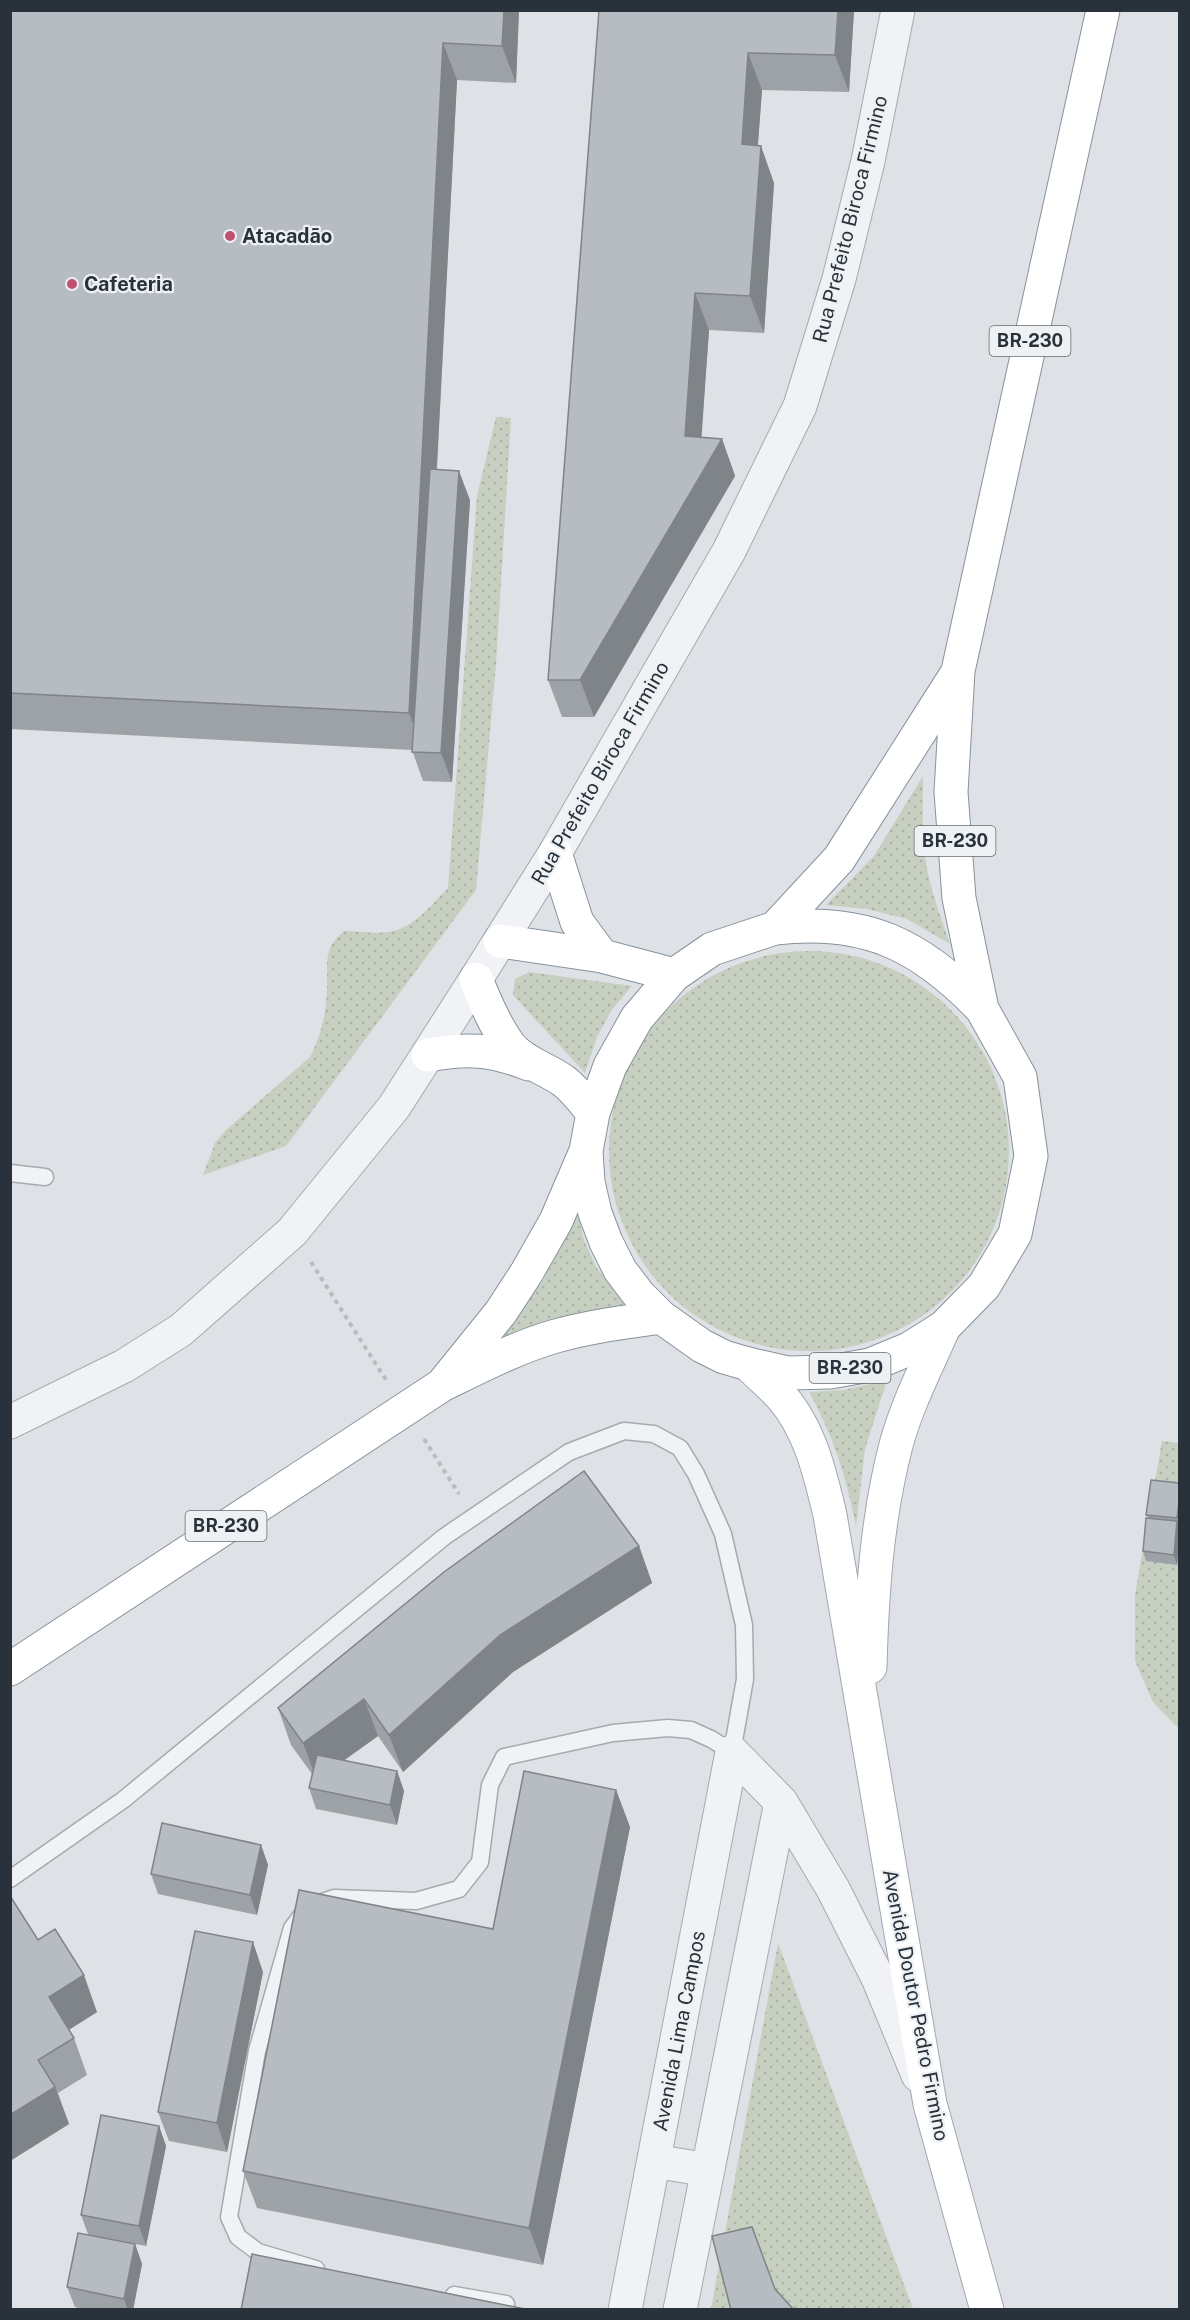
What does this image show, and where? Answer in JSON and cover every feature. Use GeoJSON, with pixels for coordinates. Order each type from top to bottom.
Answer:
{"type":"FeatureCollection","features":[{"type":"Feature","properties":{"kind":"main road","name":"BR-230"},"geometry":{"type":"LineString","coordinates":[[982,1008],[959,898],[951,792],[958,671],[1103,10]]}},
{"type":"Feature","properties":{"kind":"main road","name":"BR-230"},"geometry":{"type":"LineString","coordinates":[[775,928],[839,859],[958,671]]}},
{"type":"Feature","properties":{"kind":"main road"},"geometry":{"type":"LineString","coordinates":[[555,853],[577,922],[602,956]]}},
{"type":"Feature","properties":{"kind":"main road","name":"BR-230"},"geometry":{"type":"LineString","coordinates":[[442,1385],[501,1312],[556,1221],[586,1151],[593,1113],[610,1066],[636,1018],[674,975],[712,949],[775,928],[802,925],[857,930],[910,949],[955,981],[982,1008],[1020,1077],[1031,1156],[1015,1234],[984,1286],[944,1327],[909,1349],[870,1365],[830,1372],[788,1373],[748,1365],[702,1346],[661,1317],[639,1295],[620,1270],[595,1213],[588,1182],[586,1151]]}},
{"type":"Feature","properties":{"kind":"main road"},"geometry":{"type":"LineString","coordinates":[[500,940],[602,956],[674,975]]}},
{"type":"Feature","properties":{"kind":"main road"},"geometry":{"type":"LineString","coordinates":[[476,979],[491,1015],[511,1047],[538,1068]]}},
{"type":"Feature","properties":{"kind":"main road"},"geometry":{"type":"LineString","coordinates":[[428,1055],[454,1050],[493,1051],[538,1068],[563,1081],[580,1096],[593,1113]]}},
{"type":"Feature","properties":{"kind":"main road","name":"BR-230"},"geometry":{"type":"LineString","coordinates":[[10,1669],[442,1385],[486,1363],[554,1336],[593,1327],[661,1317]]}},
{"type":"Feature","properties":{"kind":"main road","name":"Avenida Doutor Pedro Firmino"},"geometry":{"type":"LineString","coordinates":[[867,1732],[872,1590],[884,1504],[896,1445],[910,1403],[944,1327]]}},
{"type":"Feature","properties":{"kind":"main road","name":"Avenida Doutor Pedro Firmino"},"geometry":{"type":"LineString","coordinates":[[748,1365],[782,1397],[805,1432],[819,1469],[830,1515],[930,2104],[987,2310]]}},
{"type":"Feature","properties":{"kind":"street","name":"Rua Prefeito Biroca Firmino"},"geometry":{"type":"LineString","coordinates":[[10,1422],[124,1366],[181,1330],[291,1232],[394,1107],[476,979],[555,853],[729,551],[800,406],[839,279],[868,161],[898,10]]}},
{"type":"Feature","properties":{"kind":"street"},"geometry":{"type":"LineString","coordinates":[[732,1752],[781,1802],[833,1888],[878,1978],[930,2104]]}},
{"type":"Feature","properties":{"kind":"street","name":"Avenida Lima Campos"},"geometry":{"type":"LineString","coordinates":[[625,2310],[732,1752]]}},
{"type":"Feature","properties":{"kind":"street"},"geometry":{"type":"LineString","coordinates":[[680,2310],[781,1802]]}},
{"type":"Feature","properties":{"kind":"street"},"geometry":{"type":"LineString","coordinates":[[654,2161],[708,2170]]}},
{"type":"Feature","properties":{"kind":"lane"},"geometry":{"type":"LineString","coordinates":[[10,1173],[45,1177]]}},
{"type":"Feature","properties":{"kind":"lane"},"geometry":{"type":"LineString","coordinates":[[10,1879],[123,1800],[444,1537],[569,1452],[624,1431],[654,1434],[680,1448],[696,1474],[723,1534],[744,1626],[745,1679],[732,1752],[691,1730],[668,1728],[613,1733],[504,1757],[490,1785],[480,1862],[459,1889],[416,1900],[334,1898],[308,1907],[292,1928],[257,2051],[229,2217],[238,2237],[258,2252],[329,2272]]}},
{"type":"Feature","properties":{"kind":"lane"},"geometry":{"type":"LineString","coordinates":[[435,2291],[506,2304]]}},
{"type":"Feature","properties":{"kind":"path"},"geometry":{"type":"LineString","coordinates":[[291,1232],[474,1517]]}},
{"type":"Feature","properties":{"kind":"green space"},"geometry":{"type":"Polygon","coordinates":[[[496,417],[511,418],[496,664],[476,890],[286,1146],[203,1175],[215,1143],[226,1130],[310,1057],[324,1016],[328,958],[334,941],[344,931],[383,933],[406,926],[421,915],[448,888],[477,496],[496,417]]]}},
{"type":"Feature","properties":{"kind":"green space"},"geometry":{"type":"Polygon","coordinates":[[[923,776],[924,853],[933,894],[950,944],[907,919],[867,909],[826,905],[874,856],[923,776]]]}},
{"type":"Feature","properties":{"kind":"green space"},"geometry":{"type":"Polygon","coordinates":[[[809,951],[848,955],[885,967],[920,985],[950,1010],[975,1040],[993,1075],[1005,1112],[1009,1151],[1005,1190],[993,1227],[975,1262],[950,1292],[920,1317],[885,1335],[848,1347],[809,1351],[770,1347],[733,1335],[698,1317],[668,1292],[643,1262],[625,1227],[613,1190],[609,1151],[613,1112],[625,1075],[643,1040],[668,1010],[698,985],[733,967],[770,955],[809,951]]]}},
{"type":"Feature","properties":{"kind":"green space"},"geometry":{"type":"Polygon","coordinates":[[[529,972],[632,986],[611,1011],[597,1037],[585,1073],[513,995],[515,979],[529,972]]]}},
{"type":"Feature","properties":{"kind":"green space"},"geometry":{"type":"Polygon","coordinates":[[[577,1208],[584,1240],[596,1267],[629,1307],[493,1345],[544,1279],[577,1208]]]}},
{"type":"Feature","properties":{"kind":"green space"},"geometry":{"type":"Polygon","coordinates":[[[887,1380],[865,1449],[856,1527],[838,1458],[809,1392],[844,1390],[887,1380]]]}},
{"type":"Feature","properties":{"kind":"green space"},"geometry":{"type":"Polygon","coordinates":[[[1162,1441],[1179,1443],[1179,1729],[1153,1702],[1135,1661],[1135,1594],[1162,1441]]]}},
{"type":"Feature","properties":{"kind":"green space"},"geometry":{"type":"Polygon","coordinates":[[[778,1943],[913,2309],[711,2309],[778,1943]]]}},
{"type":"Feature","properties":{"kind":"building"},"geometry":{"type":"Polygon","coordinates":[[[10,10],[504,10],[502,46],[443,43],[409,713],[10,693],[10,10]]]}},
{"type":"Feature","properties":{"kind":"building"},"geometry":{"type":"Polygon","coordinates":[[[599,10],[838,10],[835,55],[748,53],[742,144],[761,146],[750,296],[695,293],[685,436],[722,439],[580,680],[548,680],[599,10]]]}},
{"type":"Feature","properties":{"kind":"building"},"geometry":{"type":"Polygon","coordinates":[[[430,469],[459,471],[441,753],[412,752],[430,469]]]}},
{"type":"Feature","properties":{"kind":"building"},"geometry":{"type":"Polygon","coordinates":[[[584,1471],[639,1546],[500,1635],[389,1735],[364,1699],[303,1743],[278,1708],[444,1572],[584,1471]]]}},
{"type":"Feature","properties":{"kind":"building"},"geometry":{"type":"Polygon","coordinates":[[[1151,1480],[1179,1483],[1177,1518],[1146,1515],[1151,1480]]]}},
{"type":"Feature","properties":{"kind":"building"},"geometry":{"type":"Polygon","coordinates":[[[1146,1518],[1177,1521],[1174,1555],[1143,1551],[1146,1518]]]}},
{"type":"Feature","properties":{"kind":"building"},"geometry":{"type":"Polygon","coordinates":[[[317,1755],[397,1771],[390,1805],[309,1788],[317,1755]]]}},
{"type":"Feature","properties":{"kind":"building"},"geometry":{"type":"Polygon","coordinates":[[[524,1771],[616,1790],[529,2228],[243,2171],[299,1890],[493,1929],[524,1771]]]}},
{"type":"Feature","properties":{"kind":"building"},"geometry":{"type":"Polygon","coordinates":[[[162,1823],[261,1845],[250,1895],[151,1874],[162,1823]]]}},
{"type":"Feature","properties":{"kind":"building"},"geometry":{"type":"Polygon","coordinates":[[[12,1899],[38,1940],[55,1929],[84,1975],[49,1997],[74,2038],[38,2060],[55,2087],[10,2115],[10,1900],[12,1899]]]}},
{"type":"Feature","properties":{"kind":"building"},"geometry":{"type":"Polygon","coordinates":[[[195,1931],[253,1942],[217,2123],[158,2112],[195,1931]]]}},
{"type":"Feature","properties":{"kind":"building"},"geometry":{"type":"Polygon","coordinates":[[[101,2115],[159,2126],[139,2226],[81,2215],[101,2115]]]}},
{"type":"Feature","properties":{"kind":"building"},"geometry":{"type":"Polygon","coordinates":[[[752,2227],[775,2289],[794,2310],[731,2310],[712,2236],[752,2227]]]}},
{"type":"Feature","properties":{"kind":"building"},"geometry":{"type":"Polygon","coordinates":[[[78,2233],[135,2244],[124,2299],[67,2287],[78,2233]]]}},
{"type":"Feature","properties":{"kind":"building"},"geometry":{"type":"Polygon","coordinates":[[[252,2254],[530,2310],[241,2310],[252,2254]]]}},
{"type":"Feature","properties":{"kind":"place","name":"Atacadão"},"geometry":{"type":"Point","coordinates":[230,236]}},
{"type":"Feature","properties":{"kind":"place","name":"Cafeteria"},"geometry":{"type":"Point","coordinates":[72,284]}}]}
